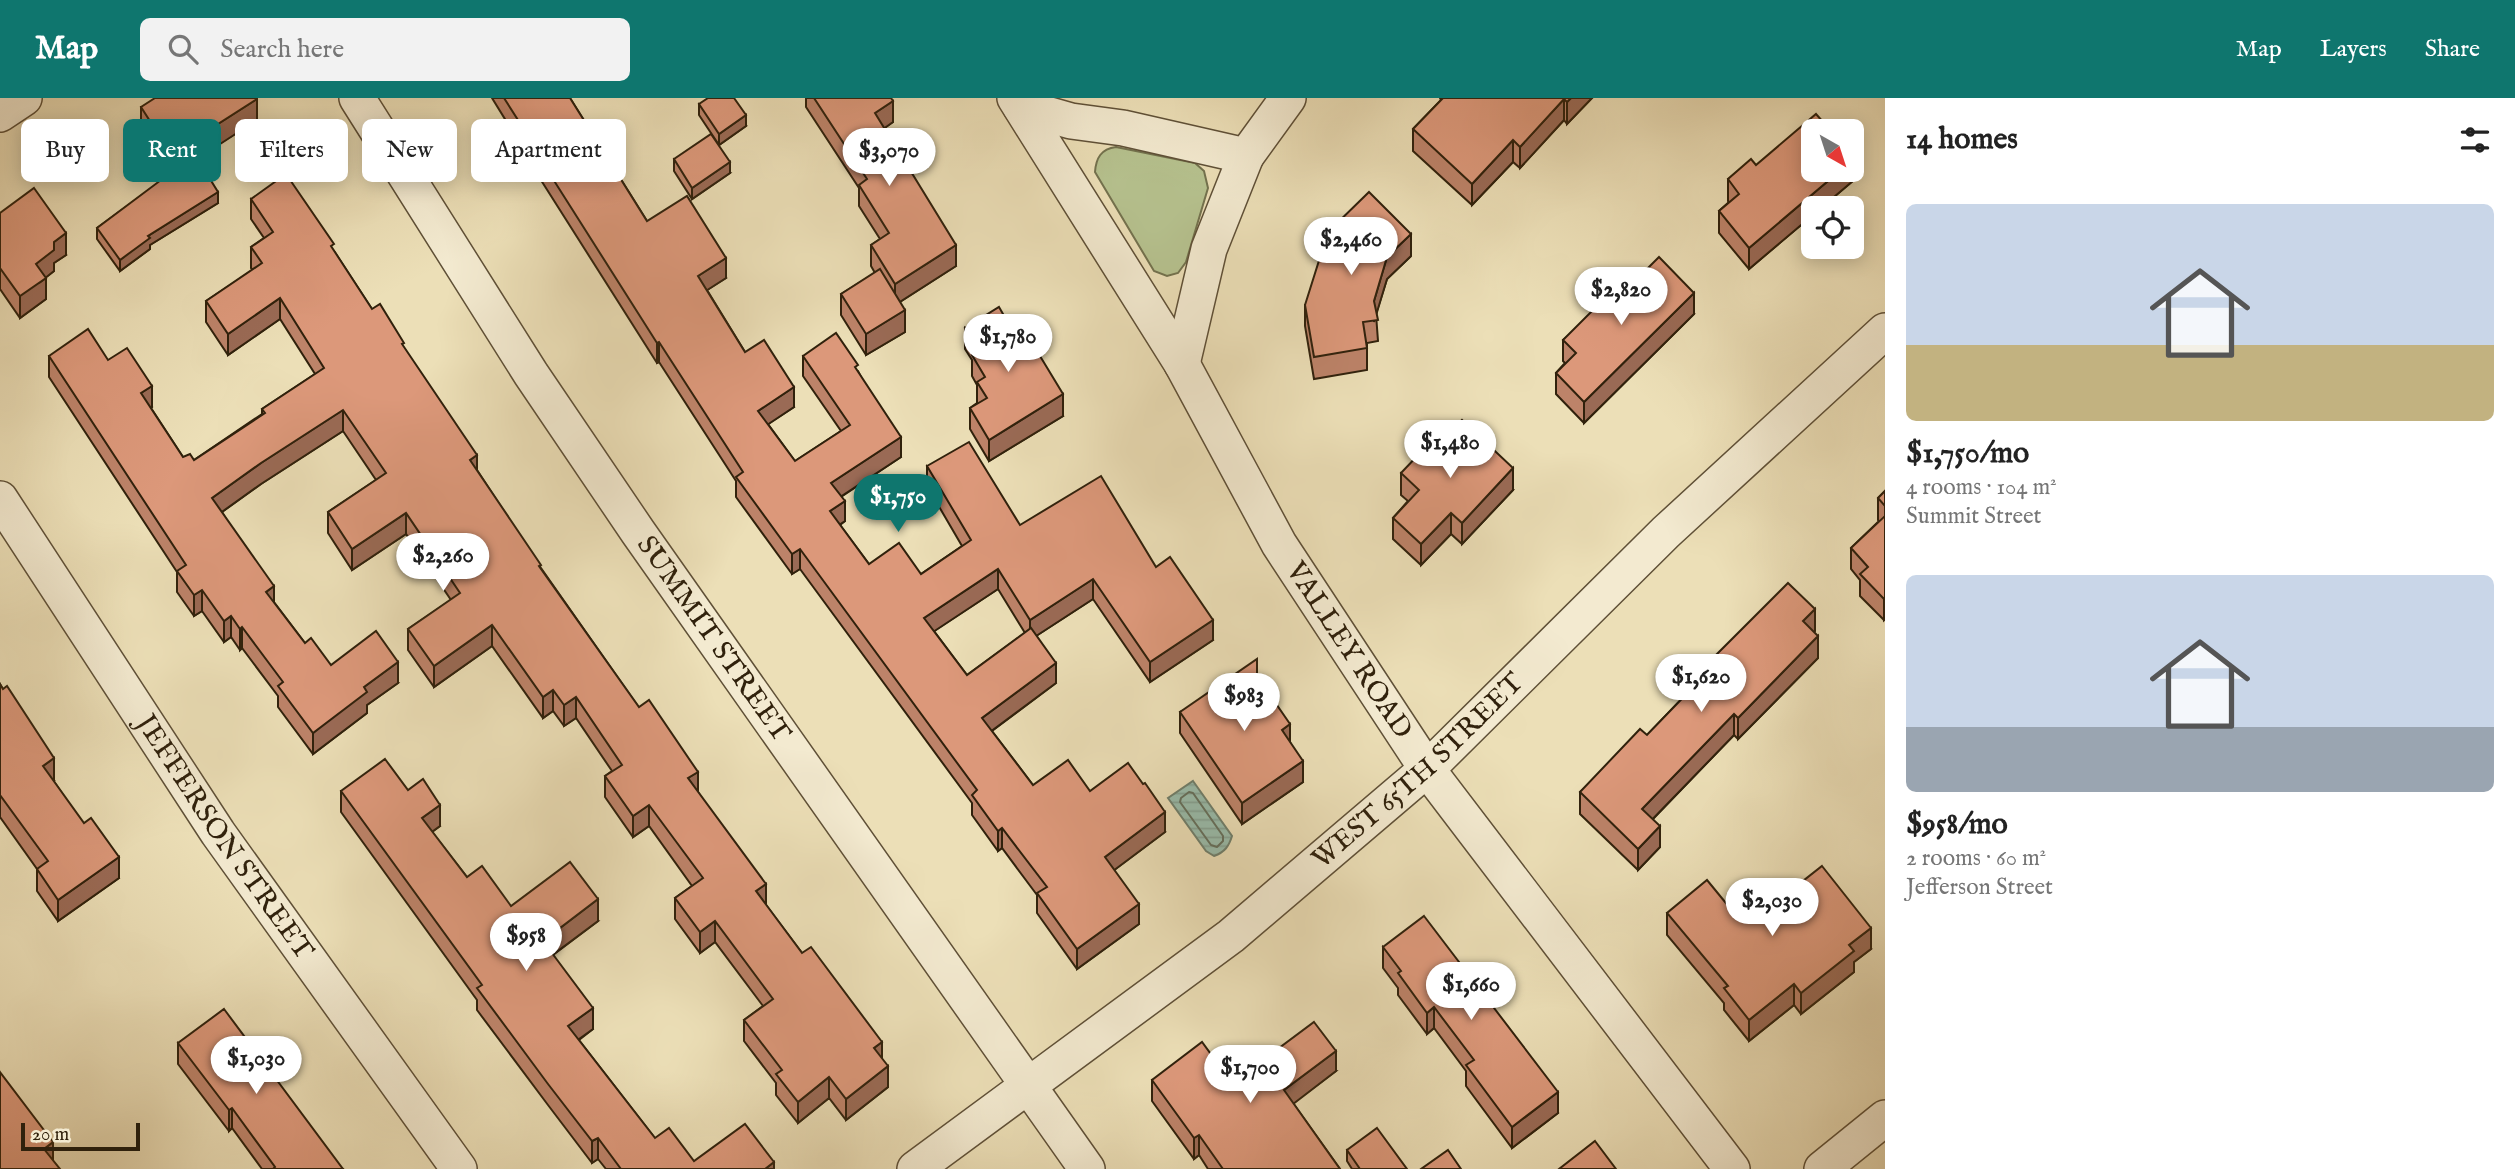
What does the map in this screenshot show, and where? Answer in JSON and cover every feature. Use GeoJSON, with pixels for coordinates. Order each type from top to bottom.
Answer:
{"type":"FeatureCollection","features":[{"type":"Feature","properties":{"kind":"street"},"geometry":{"type":"LineString","coordinates":[[0,114],[24,98]]}},
{"type":"Feature","properties":{"kind":"street","name":"SUMMIT STREET"},"geometry":{"type":"LineString","coordinates":[[357,98],[546,397],[654,555],[1087,1169]]}},
{"type":"Feature","properties":{"kind":"street"},"geometry":{"type":"LineString","coordinates":[[1182,365],[1209,249],[1246,156],[1288,98]]}},
{"type":"Feature","properties":{"kind":"street"},"geometry":{"type":"LineString","coordinates":[[1018,103],[1071,121],[1123,128],[1246,156]]}},
{"type":"Feature","properties":{"kind":"street","name":"VALLEY ROAD"},"geometry":{"type":"LineString","coordinates":[[1018,103],[1182,365],[1279,544],[1427,769],[1732,1169]]}},
{"type":"Feature","properties":{"kind":"street","name":"WEST 65TH STREET"},"geometry":{"type":"LineString","coordinates":[[915,1169],[1231,936],[1427,769],[1666,532],[1885,331]]}},
{"type":"Feature","properties":{"kind":"street","name":"JEFFERSON STREET"},"geometry":{"type":"LineString","coordinates":[[0,499],[218,833],[459,1169]]}},
{"type":"Feature","properties":{"kind":"street"},"geometry":{"type":"LineString","coordinates":[[1822,1169],[1885,1118]]}},
{"type":"Feature","properties":{"kind":"green space"},"geometry":{"type":"Polygon","coordinates":[[[1116,147],[1195,163],[1204,171],[1208,188],[1186,262],[1178,273],[1167,276],[1154,271],[1095,172],[1100,155],[1116,147]]]}},
{"type":"Feature","properties":{"kind":"water"},"geometry":{"type":"Polygon","coordinates":[[[1193,781],[1232,836],[1226,848],[1214,856],[1206,851],[1168,798],[1193,781]]]}},
{"type":"Feature","properties":{"kind":"building"},"geometry":{"type":"Polygon","coordinates":[[[155,98],[257,98],[221,122],[221,119],[149,119],[141,107],[155,98]]]}},
{"type":"Feature","properties":{"kind":"building"},"geometry":{"type":"Polygon","coordinates":[[[504,98],[570,98],[583,119],[517,119],[504,98]]]}},
{"type":"Feature","properties":{"kind":"building"},"geometry":{"type":"Polygon","coordinates":[[[708,98],[734,98],[746,115],[719,134],[699,104],[708,98]]]}},
{"type":"Feature","properties":{"kind":"building"},"geometry":{"type":"Polygon","coordinates":[[[814,98],[891,98],[893,101],[875,113],[956,245],[895,284],[871,245],[889,233],[859,185],[867,179],[814,98]]]}},
{"type":"Feature","properties":{"kind":"building"},"geometry":{"type":"Polygon","coordinates":[[[1443,98],[1571,98],[1567,102],[1564,99],[1520,147],[1513,140],[1472,184],[1413,129],[1443,98]]]}},
{"type":"Feature","properties":{"kind":"building"},"geometry":{"type":"Polygon","coordinates":[[[1801,127],[1801,182],[1827,182],[1810,196],[1801,196],[1801,204],[1749,248],[1719,211],[1739,194],[1728,179],[1751,159],[1756,165],[1801,127]]]}},
{"type":"Feature","properties":{"kind":"building"},"geometry":{"type":"Polygon","coordinates":[[[711,134],[730,162],[692,188],[674,159],[711,134]]]}},
{"type":"Feature","properties":{"kind":"building"},"geometry":{"type":"Polygon","coordinates":[[[158,182],[212,182],[218,192],[148,236],[150,238],[120,260],[97,228],[158,182]]]}},
{"type":"Feature","properties":{"kind":"building"},"geometry":{"type":"Polygon","coordinates":[[[275,182],[291,182],[334,244],[331,246],[372,309],[380,304],[404,343],[402,344],[477,455],[470,460],[541,565],[539,566],[639,707],[649,700],[698,772],[688,778],[766,884],[756,891],[802,953],[811,947],[882,1042],[874,1048],[888,1066],[846,1099],[829,1077],[798,1102],[776,1074],[782,1070],[744,1020],[773,999],[715,921],[700,932],[675,898],[703,878],[649,805],[633,816],[605,776],[622,765],[576,697],[564,705],[553,690],[543,697],[492,625],[434,666],[408,629],[460,593],[406,513],[352,549],[328,512],[386,473],[343,410],[212,498],[274,586],[266,592],[305,643],[311,638],[331,665],[376,631],[398,662],[364,687],[367,692],[313,733],[278,686],[283,682],[242,627],[240,629],[231,616],[224,621],[202,590],[194,595],[177,571],[186,565],[49,356],[88,329],[108,360],[127,348],[152,386],[141,393],[183,457],[190,454],[194,460],[265,413],[262,409],[324,368],[280,298],[228,334],[206,301],[262,263],[251,247],[273,232],[251,199],[275,182]]]}},
{"type":"Feature","properties":{"kind":"building"},"geometry":{"type":"Polygon","coordinates":[[[555,182],[623,182],[647,221],[687,196],[726,258],[698,276],[745,352],[764,340],[794,387],[758,411],[795,461],[850,425],[803,356],[836,333],[901,437],[831,483],[845,501],[830,511],[869,564],[899,543],[921,574],[971,540],[927,466],[969,442],[1020,525],[1101,476],[1156,567],[1170,557],[1213,620],[1150,662],[1093,579],[1030,620],[998,569],[924,618],[967,675],[1031,628],[1056,663],[982,718],[1033,785],[1068,760],[1090,791],[1128,763],[1143,784],[1145,783],[1165,812],[1105,857],[1139,904],[1077,949],[1037,893],[1047,887],[1002,828],[998,831],[972,795],[977,790],[800,549],[792,554],[736,477],[743,472],[659,342],[657,343],[555,182]]]}},
{"type":"Feature","properties":{"kind":"building"},"geometry":{"type":"Polygon","coordinates":[[[34,188],[66,233],[54,242],[54,250],[36,264],[46,278],[20,296],[0,268],[0,213],[34,188]]]}},
{"type":"Feature","properties":{"kind":"building"},"geometry":{"type":"Polygon","coordinates":[[[1369,192],[1411,234],[1387,257],[1374,301],[1378,320],[1363,322],[1367,348],[1314,357],[1305,305],[1328,232],[1369,192]]]}},
{"type":"Feature","properties":{"kind":"building"},"geometry":{"type":"Polygon","coordinates":[[[1659,257],[1694,293],[1584,402],[1556,373],[1576,353],[1563,340],[1620,283],[1627,289],[1659,257]]]}},
{"type":"Feature","properties":{"kind":"building"},"geometry":{"type":"Polygon","coordinates":[[[880,269],[905,310],[866,334],[841,294],[880,269]]]}},
{"type":"Feature","properties":{"kind":"building"},"geometry":{"type":"Polygon","coordinates":[[[999,307],[1011,328],[1020,323],[1063,394],[989,440],[970,408],[987,398],[977,382],[985,377],[972,355],[979,350],[965,328],[999,307]]]}},
{"type":"Feature","properties":{"kind":"building"},"geometry":{"type":"Polygon","coordinates":[[[1462,420],[1513,468],[1462,523],[1451,513],[1421,544],[1393,518],[1419,490],[1401,473],[1442,430],[1447,435],[1462,420]]]}},
{"type":"Feature","properties":{"kind":"building"},"geometry":{"type":"Polygon","coordinates":[[[1885,491],[1885,506],[1878,498],[1885,491]]]}},
{"type":"Feature","properties":{"kind":"building"},"geometry":{"type":"Polygon","coordinates":[[[1885,516],[1884,599],[1860,574],[1868,567],[1851,548],[1885,516]]]}},
{"type":"Feature","properties":{"kind":"building"},"geometry":{"type":"Polygon","coordinates":[[[1788,583],[1815,609],[1803,621],[1818,636],[1738,718],[1734,714],[1642,809],[1660,826],[1638,849],[1580,792],[1640,729],[1647,735],[1700,680],[1695,676],[1788,583]]]}},
{"type":"Feature","properties":{"kind":"building"},"geometry":{"type":"Polygon","coordinates":[[[1257,659],[1257,676],[1290,724],[1282,730],[1303,761],[1242,803],[1180,712],[1257,659]]]}},
{"type":"Feature","properties":{"kind":"building"},"geometry":{"type":"Polygon","coordinates":[[[0,684],[3,689],[7,686],[54,758],[43,766],[84,823],[91,818],[119,857],[58,900],[37,869],[48,861],[0,795],[0,684]]]}},
{"type":"Feature","properties":{"kind":"building"},"geometry":{"type":"Polygon","coordinates":[[[385,759],[408,790],[423,779],[440,805],[422,818],[467,877],[482,866],[511,906],[570,862],[598,899],[543,941],[593,1008],[568,1026],[655,1138],[669,1128],[694,1161],[745,1124],[774,1162],[765,1169],[621,1169],[598,1138],[592,1141],[477,988],[482,985],[341,791],[385,759]]]}},
{"type":"Feature","properties":{"kind":"building"},"geometry":{"type":"Polygon","coordinates":[[[1822,866],[1871,928],[1849,945],[1854,951],[1801,993],[1794,984],[1749,1020],[1724,988],[1728,986],[1667,913],[1707,880],[1739,919],[1768,896],[1775,903],[1822,866]]]}},
{"type":"Feature","properties":{"kind":"building"},"geometry":{"type":"Polygon","coordinates":[[[1424,916],[1558,1092],[1512,1127],[1466,1065],[1474,1060],[1434,1007],[1427,1013],[1383,947],[1424,916]]]}},
{"type":"Feature","properties":{"kind":"building"},"geometry":{"type":"Polygon","coordinates":[[[224,1009],[343,1169],[273,1169],[275,1167],[232,1108],[229,1110],[178,1043],[224,1009]]]}},
{"type":"Feature","properties":{"kind":"building"},"geometry":{"type":"Polygon","coordinates":[[[1314,1022],[1336,1051],[1284,1090],[1340,1169],[1223,1169],[1199,1135],[1194,1138],[1152,1080],[1202,1042],[1224,1072],[1250,1052],[1259,1063],[1314,1022]]]}},
{"type":"Feature","properties":{"kind":"building"},"geometry":{"type":"Polygon","coordinates":[[[0,1072],[53,1142],[44,1149],[60,1169],[0,1169],[0,1072]]]}},
{"type":"Feature","properties":{"kind":"building"},"geometry":{"type":"Polygon","coordinates":[[[1377,1128],[1407,1169],[1360,1169],[1347,1150],[1377,1128]]]}},
{"type":"Feature","properties":{"kind":"building"},"geometry":{"type":"Polygon","coordinates":[[[1595,1141],[1616,1169],[1559,1169],[1595,1141]]]}},
{"type":"Feature","properties":{"kind":"building"},"geometry":{"type":"Polygon","coordinates":[[[1448,1150],[1461,1169],[1421,1169],[1448,1150]]]}}]}
